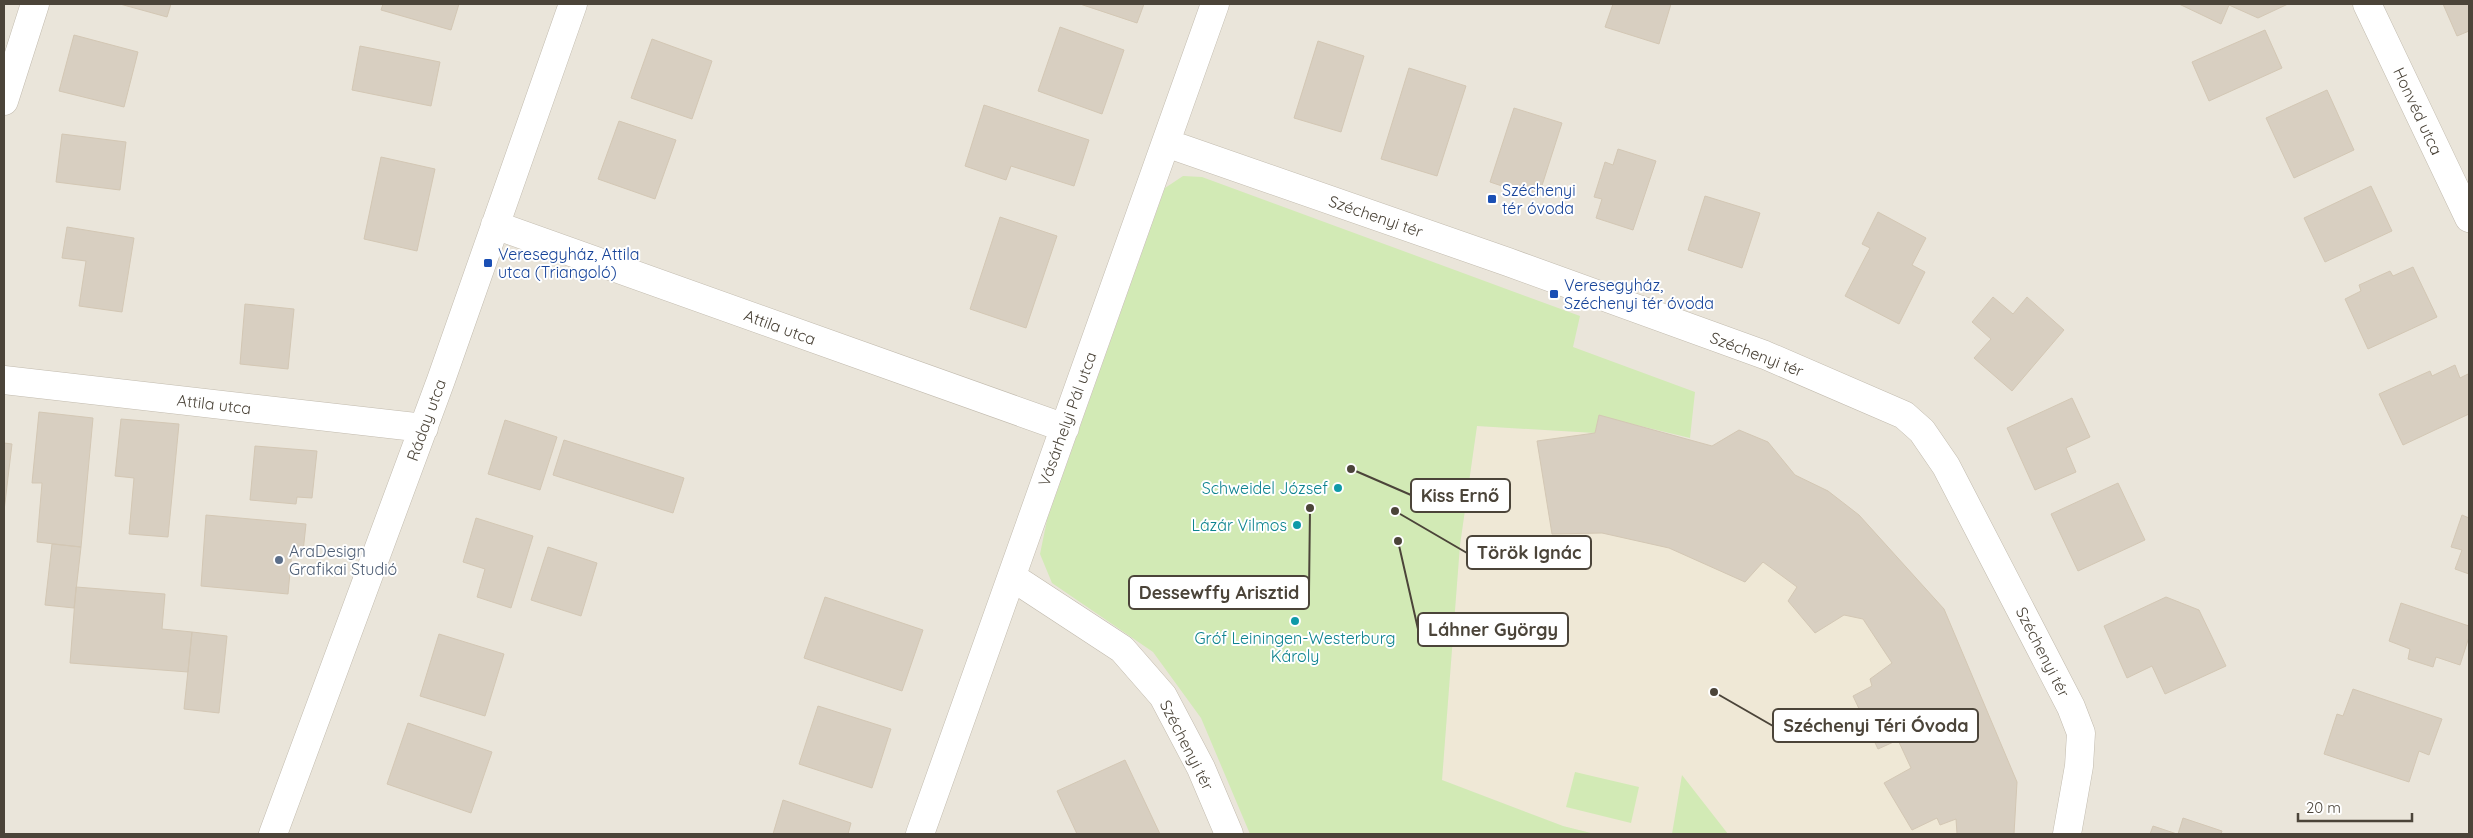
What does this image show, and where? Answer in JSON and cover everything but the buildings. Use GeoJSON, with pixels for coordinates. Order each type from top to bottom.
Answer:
{"type":"FeatureCollection","features":[{"type":"Feature","properties":{"kind":"street"},"geometry":{"type":"LineString","coordinates":[[4,101],[35,4]]}},
{"type":"Feature","properties":{"kind":"street","name":"Ráday utca"},"geometry":{"type":"LineString","coordinates":[[273,834],[424,428],[573,4]]}},
{"type":"Feature","properties":{"kind":"street","name":"Vásárhelyi Pál utca"},"geometry":{"type":"LineString","coordinates":[[920,834],[1215,4]]}},
{"type":"Feature","properties":{"kind":"street","name":"Honvéd utca"},"geometry":{"type":"LineString","coordinates":[[2367,4],[2469,218]]}},
{"type":"Feature","properties":{"kind":"street","name":"Széchenyi tér"},"geometry":{"type":"LineString","coordinates":[[1166,143],[1508,262],[1765,355],[1904,415],[1922,432],[1946,466],[2071,707],[2080,733],[2079,766],[2067,834]]}},
{"type":"Feature","properties":{"kind":"street","name":"Attila utca"},"geometry":{"type":"LineString","coordinates":[[495,225],[1065,428]]}},
{"type":"Feature","properties":{"kind":"street","name":"Attila utca"},"geometry":{"type":"LineString","coordinates":[[4,380],[424,428]]}},
{"type":"Feature","properties":{"kind":"street","name":"Széchenyi tér"},"geometry":{"type":"LineString","coordinates":[[1012,577],[1122,649],[1163,696],[1200,768],[1229,834]]}},
{"type":"Feature","properties":{"kind":"shaded area"},"geometry":{"type":"Polygon","coordinates":[[[4,4],[2469,4],[2469,834],[4,834],[4,4]]]}},
{"type":"Feature","properties":{"kind":"shaded area"},"geometry":{"type":"Polygon","coordinates":[[[1599,415],[1712,446],[1739,430],[1768,442],[1795,475],[1828,491],[1859,515],[1944,609],[2017,782],[2014,834],[1728,834],[1682,776],[1672,834],[1595,834],[1563,826],[1442,780],[1460,545],[1477,426],[1595,433],[1599,415]]]}},
{"type":"Feature","properties":{"kind":"green space"},"geometry":{"type":"Polygon","coordinates":[[[1183,176],[1202,177],[1580,316],[1573,347],[1695,392],[1690,438],[1599,416],[1595,433],[1477,426],[1460,545],[1442,780],[1563,826],[1595,834],[1250,834],[1201,718],[1153,652],[1052,583],[1040,554],[1047,520],[1165,188],[1183,176]]]}},
{"type":"Feature","properties":{"kind":"green space"},"geometry":{"type":"Polygon","coordinates":[[[1575,772],[1639,787],[1631,823],[1566,807],[1575,772]]]}},
{"type":"Feature","properties":{"kind":"green space"},"geometry":{"type":"Polygon","coordinates":[[[1682,775],[1728,834],[1672,834],[1682,775]]]}},
{"type":"Feature","properties":{"kind":"place","name":"Széchenyi tér óvoda"},"geometry":{"type":"Point","coordinates":[1492,199]}},
{"type":"Feature","properties":{"kind":"place","name":"Veresegyház, Attila utca (Triangoló)"},"geometry":{"type":"Point","coordinates":[488,263]}},
{"type":"Feature","properties":{"kind":"place","name":"Veresegyház, Széchenyi tér óvoda"},"geometry":{"type":"Point","coordinates":[1554,294]}},
{"type":"Feature","properties":{"kind":"place","name":"Kiss Ernő"},"geometry":{"type":"Point","coordinates":[1351,469]}},
{"type":"Feature","properties":{"kind":"place","name":"Schweidel József"},"geometry":{"type":"Point","coordinates":[1338,488]}},
{"type":"Feature","properties":{"kind":"place","name":"Dessewffy Arisztid"},"geometry":{"type":"Point","coordinates":[1310,508]}},
{"type":"Feature","properties":{"kind":"place","name":"Török Ignác"},"geometry":{"type":"Point","coordinates":[1395,511]}},
{"type":"Feature","properties":{"kind":"place","name":"Lázár Vilmos"},"geometry":{"type":"Point","coordinates":[1297,525]}},
{"type":"Feature","properties":{"kind":"place","name":"Láhner György"},"geometry":{"type":"Point","coordinates":[1398,541]}},
{"type":"Feature","properties":{"kind":"place","name":"AraDesign Grafikai Studió"},"geometry":{"type":"Point","coordinates":[279,560]}},
{"type":"Feature","properties":{"kind":"place","name":"Gróf Leiningen-Westerburg Károly"},"geometry":{"type":"Point","coordinates":[1295,621]}},
{"type":"Feature","properties":{"kind":"place","name":"Széchenyi Téri Óvoda"},"geometry":{"type":"Point","coordinates":[1714,692]}}]}
